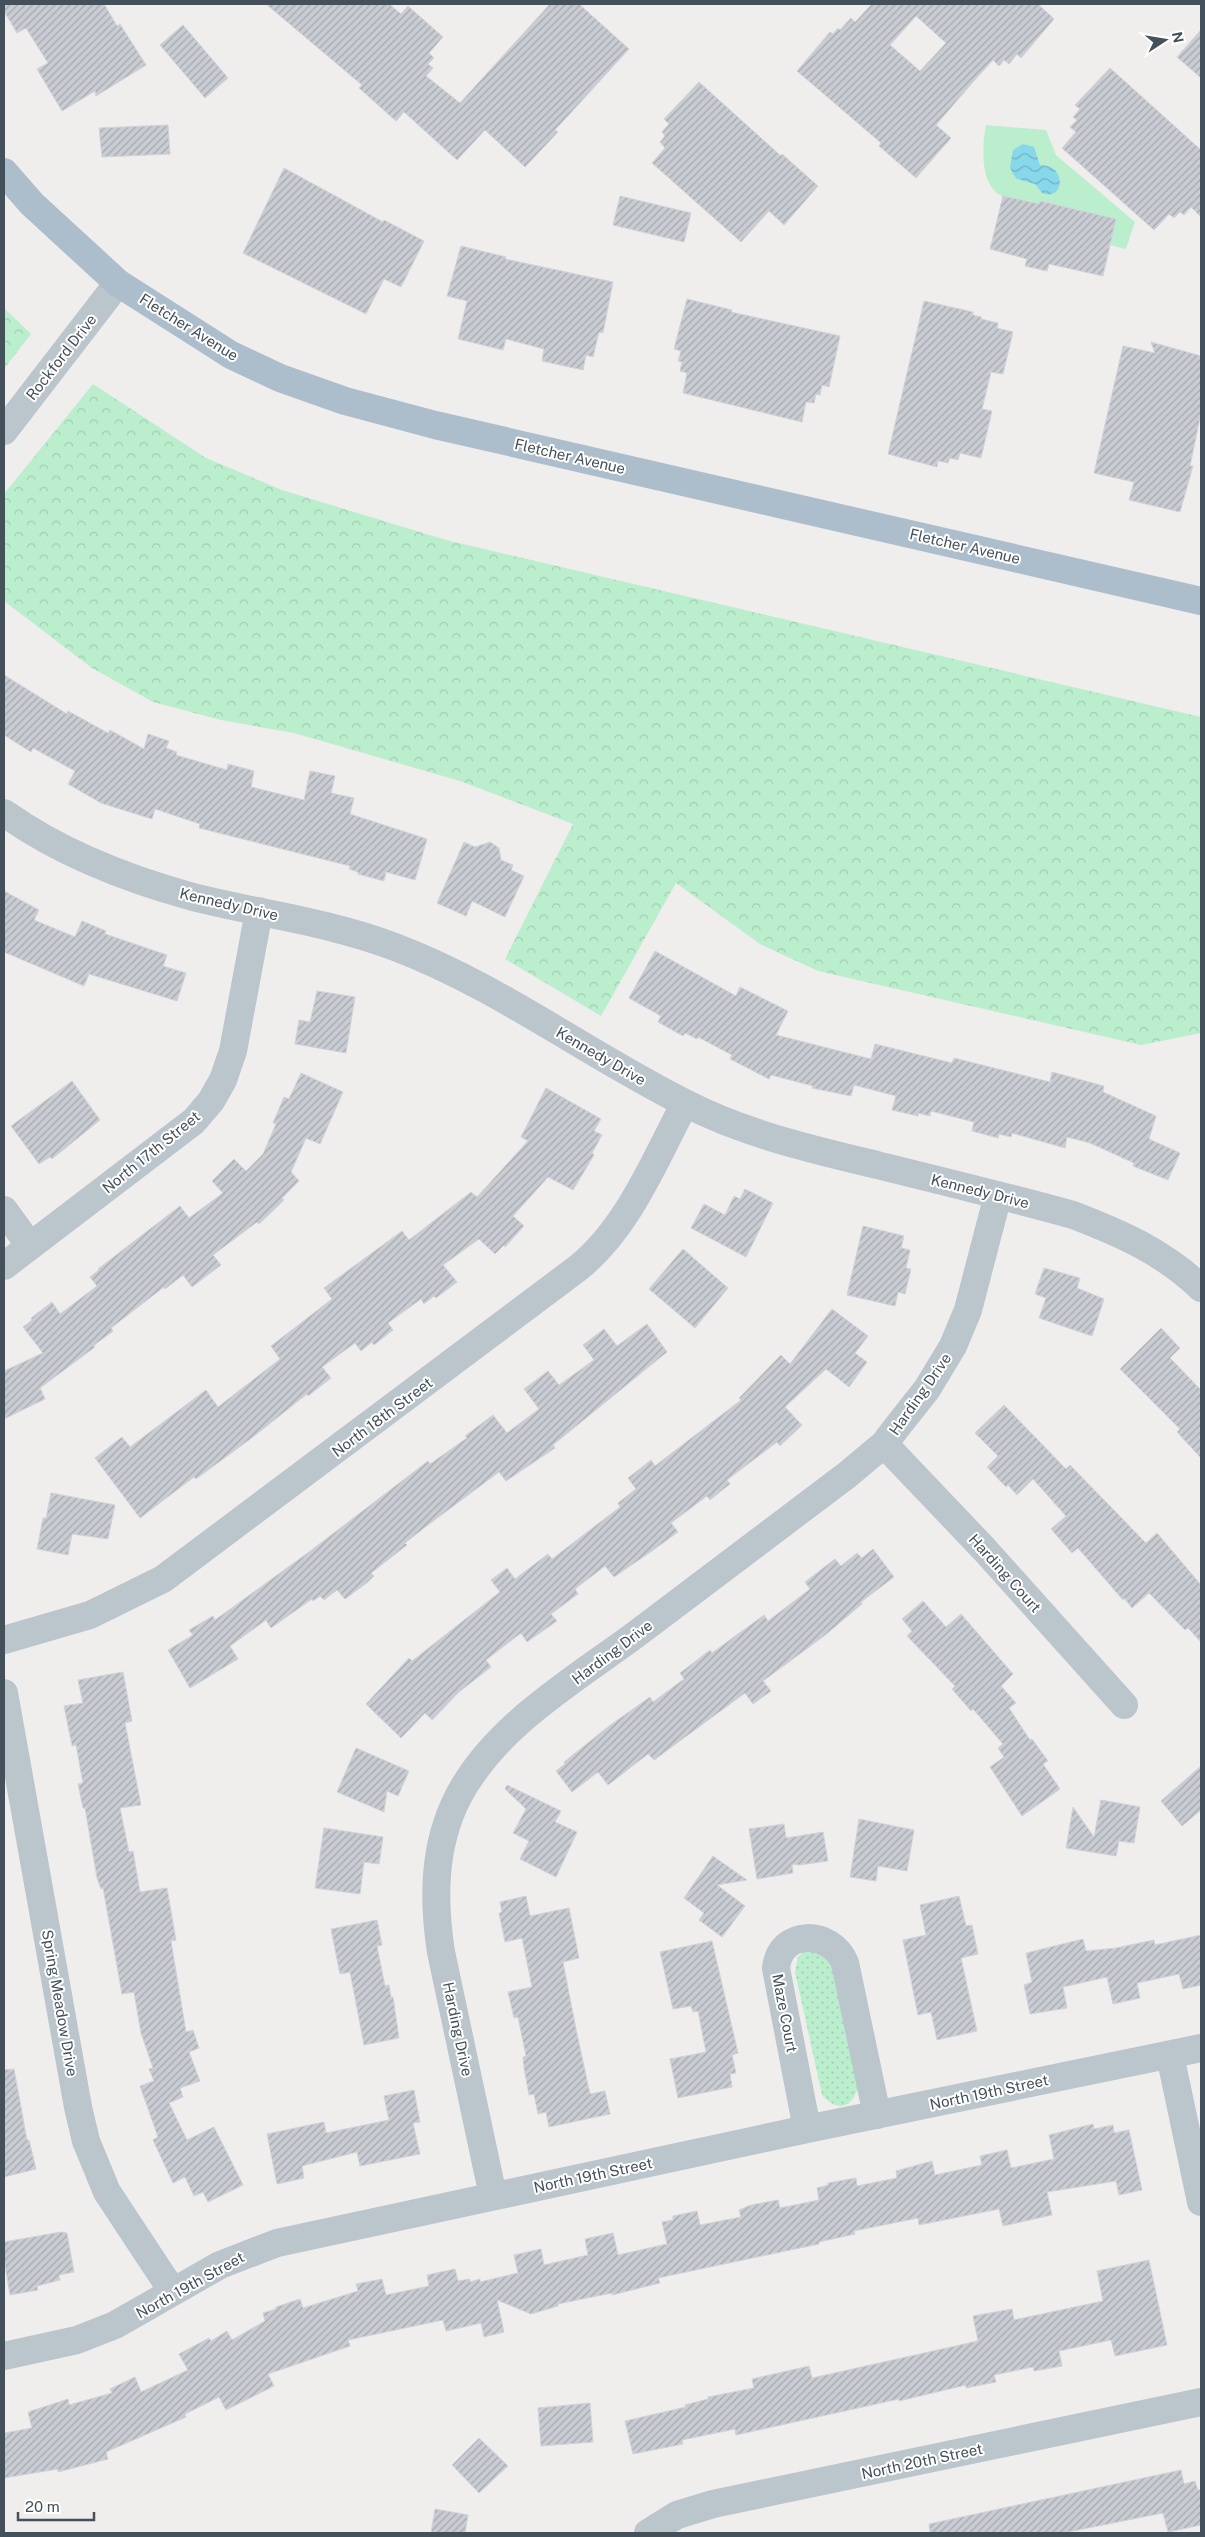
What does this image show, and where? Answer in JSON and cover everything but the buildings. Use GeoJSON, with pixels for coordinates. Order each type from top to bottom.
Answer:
{"type":"FeatureCollection","features":[{"type":"Feature","properties":{"kind":"main road","name":"Fletcher Avenue"},"geometry":{"type":"LineString","coordinates":[[4,172],[32,204],[118,283],[231,355],[280,378],[345,401],[435,426],[1201,601]]}},
{"type":"Feature","properties":{"kind":"street","name":"Rockford Drive"},"geometry":{"type":"LineString","coordinates":[[4,431],[118,283]]}},
{"type":"Feature","properties":{"kind":"street","name":"Kennedy Drive"},"geometry":{"type":"LineString","coordinates":[[4,813],[63,848],[106,868],[194,897],[367,938],[422,958],[475,984],[685,1103],[739,1127],[788,1143],[1073,1215],[1117,1232],[1138,1242],[1177,1266],[1201,1288]]}},
{"type":"Feature","properties":{"kind":"street","name":"North 17th Street"},"geometry":{"type":"LineString","coordinates":[[4,1266],[194,1121],[210,1101],[223,1080],[233,1051],[259,911]]}},
{"type":"Feature","properties":{"kind":"street","name":"North 18th Street"},"geometry":{"type":"LineString","coordinates":[[4,1640],[39,1632],[90,1615],[163,1579],[571,1274],[604,1244],[623,1219],[685,1103]]}},
{"type":"Feature","properties":{"kind":"street","name":"Harding Drive"},"geometry":{"type":"LineString","coordinates":[[493,2196],[441,1952],[436,1915],[436,1880],[442,1846],[458,1798],[477,1768],[524,1718],[847,1475],[884,1444],[927,1389],[961,1329],[998,1195]]}},
{"type":"Feature","properties":{"kind":"street"},"geometry":{"type":"LineString","coordinates":[[4,1210],[30,1246]]}},
{"type":"Feature","properties":{"kind":"street","name":"Harding Court"},"geometry":{"type":"LineString","coordinates":[[884,1444],[984,1548],[1124,1705]]}},
{"type":"Feature","properties":{"kind":"street","name":"Spring Meadow Drive"},"geometry":{"type":"LineString","coordinates":[[4,1693],[86,2141],[107,2192],[173,2292]]}},
{"type":"Feature","properties":{"kind":"street","name":"Maze Court"},"geometry":{"type":"LineString","coordinates":[[807,2129],[776,1968],[778,1957],[785,1948],[805,1938],[828,1941],[839,1950],[845,1963],[877,2115]]}},
{"type":"Feature","properties":{"kind":"street","name":"North 19th Street"},"geometry":{"type":"LineString","coordinates":[[4,2356],[86,2337],[115,2326],[220,2265],[277,2243],[807,2129],[1201,2048]]}},
{"type":"Feature","properties":{"kind":"street"},"geometry":{"type":"LineString","coordinates":[[1170,2055],[1201,2202]]}},
{"type":"Feature","properties":{"kind":"street","name":"North 20th Street"},"geometry":{"type":"LineString","coordinates":[[648,2533],[677,2515],[713,2504],[1201,2402]]}},
{"type":"Feature","properties":{"kind":"green space"},"geometry":{"type":"Polygon","coordinates":[[[986,125],[1046,130],[1056,155],[1135,222],[1126,249],[1110,245],[1078,213],[1079,210],[1041,201],[1039,204],[1013,200],[996,192],[986,175],[984,165],[983,154],[986,125]]]}},
{"type":"Feature","properties":{"kind":"green space"},"geometry":{"type":"Polygon","coordinates":[[[4,308],[31,334],[4,369],[4,308]]]}},
{"type":"Feature","properties":{"kind":"green space"},"geometry":{"type":"Polygon","coordinates":[[[93,384],[206,458],[282,490],[446,540],[1201,717],[1201,1033],[1141,1045],[818,971],[760,944],[676,883],[601,1016],[505,959],[573,824],[460,781],[294,733],[221,720],[153,702],[92,668],[4,601],[4,494],[93,384]]]}},
{"type":"Feature","properties":{"kind":"green space"},"geometry":{"type":"Polygon","coordinates":[[[818,1950],[833,1963],[858,2088],[852,2100],[843,2106],[833,2104],[822,2095],[795,1972],[798,1957],[805,1951],[818,1950]]]}},
{"type":"Feature","properties":{"kind":"water"},"geometry":{"type":"Polygon","coordinates":[[[1023,144],[1034,147],[1040,165],[1049,166],[1059,176],[1059,188],[1055,192],[1050,194],[1042,193],[1035,184],[1017,179],[1013,174],[1010,167],[1013,150],[1023,144]]]}}]}
